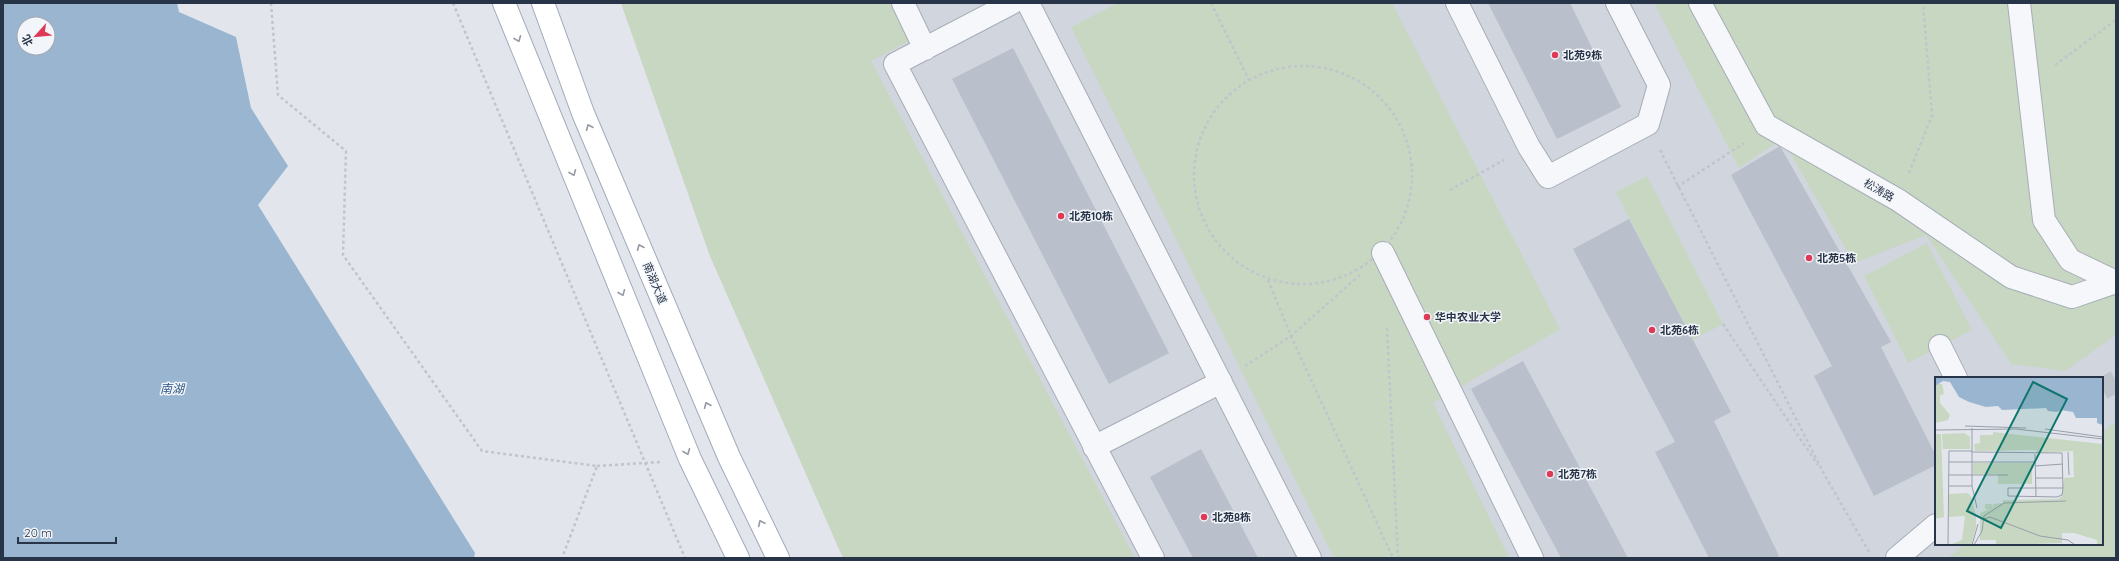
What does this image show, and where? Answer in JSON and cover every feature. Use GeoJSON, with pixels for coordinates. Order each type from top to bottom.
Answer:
{"type":"FeatureCollection","features":[{"type":"Feature","properties":{"kind":"main road"},"geometry":{"type":"LineString","coordinates":[[504,3],[690,459],[738,558]]}},
{"type":"Feature","properties":{"kind":"main road","name":"南湖大道"},"geometry":{"type":"LineString","coordinates":[[543,3],[583,113],[729,457],[778,558]]}},
{"type":"Feature","properties":{"kind":"street"},"geometry":{"type":"LineString","coordinates":[[903,3],[925,49]]}},
{"type":"Feature","properties":{"kind":"street"},"geometry":{"type":"LineString","coordinates":[[1012,3],[895,64],[1153,558]]}},
{"type":"Feature","properties":{"kind":"street"},"geometry":{"type":"LineString","coordinates":[[1028,3],[1310,558]]}},
{"type":"Feature","properties":{"kind":"street"},"geometry":{"type":"LineString","coordinates":[[1457,3],[1529,147],[1548,177],[1648,124],[1659,85],[1617,3]]}},
{"type":"Feature","properties":{"kind":"street","name":"松涛路"},"geometry":{"type":"LineString","coordinates":[[1700,3],[1766,125],[1898,200],[2011,277],[2072,297],[2116,282]]}},
{"type":"Feature","properties":{"kind":"street"},"geometry":{"type":"LineString","coordinates":[[2019,3],[2044,220],[2070,260],[2116,282]]}},
{"type":"Feature","properties":{"kind":"street"},"geometry":{"type":"LineString","coordinates":[[1383,253],[1532,558]]}},
{"type":"Feature","properties":{"kind":"street"},"geometry":{"type":"LineString","coordinates":[[1940,346],[1956,377]]}},
{"type":"Feature","properties":{"kind":"street"},"geometry":{"type":"LineString","coordinates":[[1094,447],[1221,382]]}},
{"type":"Feature","properties":{"kind":"street"},"geometry":{"type":"LineString","coordinates":[[1897,558],[1935,526]]}},
{"type":"Feature","properties":{"kind":"path"},"geometry":{"type":"LineString","coordinates":[[272,3],[278,95],[346,151],[343,255],[482,451],[597,466],[690,459]]}},
{"type":"Feature","properties":{"kind":"path"},"geometry":{"type":"LineString","coordinates":[[453,3],[685,558]]}},
{"type":"Feature","properties":{"kind":"path"},"geometry":{"type":"LineString","coordinates":[[1211,3],[1249,80]]}},
{"type":"Feature","properties":{"kind":"path"},"geometry":{"type":"LineString","coordinates":[[1898,200],[1932,115],[1923,3]]}},
{"type":"Feature","properties":{"kind":"path"},"geometry":{"type":"LineString","coordinates":[[2028,84],[2116,20]]}},
{"type":"Feature","properties":{"kind":"path"},"geometry":{"type":"LineString","coordinates":[[1383,253],[1366,268],[1331,283],[1305,286],[1268,280],[1244,268],[1216,241],[1199,207],[1197,151],[1211,116],[1249,80],[1266,71],[1304,65],[1324,66],[1360,80],[1381,96],[1404,127],[1414,164],[1406,187]]}},
{"type":"Feature","properties":{"kind":"path"},"geometry":{"type":"LineString","coordinates":[[1648,124],[1677,187],[1824,474],[1873,558]]}},
{"type":"Feature","properties":{"kind":"path"},"geometry":{"type":"LineString","coordinates":[[1450,190],[1529,147]]}},
{"type":"Feature","properties":{"kind":"path"},"geometry":{"type":"LineString","coordinates":[[1677,187],[1732,152]]}},
{"type":"Feature","properties":{"kind":"path"},"geometry":{"type":"LineString","coordinates":[[1221,382],[1291,336],[1383,253],[1391,231]]}},
{"type":"Feature","properties":{"kind":"path"},"geometry":{"type":"LineString","coordinates":[[1268,280],[1291,336],[1394,558]]}},
{"type":"Feature","properties":{"kind":"path"},"geometry":{"type":"LineString","coordinates":[[1387,324],[1398,558]]}},
{"type":"Feature","properties":{"kind":"path"},"geometry":{"type":"LineString","coordinates":[[1723,324],[1824,474]]}},
{"type":"Feature","properties":{"kind":"path"},"geometry":{"type":"LineString","coordinates":[[562,558],[597,466]]}},
{"type":"Feature","properties":{"kind":"shaded area","name":"华中农业大学"},"geometry":{"type":"Polygon","coordinates":[[[621,3],[2116,3],[2116,558],[843,558],[710,256],[621,3]]]}},
{"type":"Feature","properties":{"kind":"green space"},"geometry":{"type":"Polygon","coordinates":[[[621,3],[890,3],[909,41],[871,61],[1135,558],[843,558],[710,256],[621,3]]]}},
{"type":"Feature","properties":{"kind":"green space"},"geometry":{"type":"Polygon","coordinates":[[[1118,3],[1392,3],[1560,329],[1433,403],[1509,558],[1334,558],[1071,27],[1118,3]]]}},
{"type":"Feature","properties":{"kind":"green space"},"geometry":{"type":"Polygon","coordinates":[[[1654,3],[2116,3],[2116,335],[2065,371],[2011,364],[1926,235],[1854,263],[1782,139],[1739,168],[1654,3]]]}},
{"type":"Feature","properties":{"kind":"green space"},"geometry":{"type":"Polygon","coordinates":[[[1647,176],[1723,324],[1692,340],[1616,192],[1647,176]]]}},
{"type":"Feature","properties":{"kind":"green space"},"geometry":{"type":"Polygon","coordinates":[[[1927,243],[1972,330],[1908,363],[1864,276],[1927,243]]]}},
{"type":"Feature","properties":{"kind":"green space"},"geometry":{"type":"Polygon","coordinates":[[[2116,421],[2116,558],[1948,558],[1964,545],[2103,545],[2103,431],[2116,421]]]}},
{"type":"Feature","properties":{"kind":"water","name":"南湖"},"geometry":{"type":"Polygon","coordinates":[[[3,3],[177,3],[179,12],[236,37],[251,108],[288,166],[258,205],[475,553],[474,558],[3,558],[3,3]]]}},
{"type":"Feature","properties":{"kind":"building","name":"北苑9栋"},"geometry":{"type":"Polygon","coordinates":[[[1488,3],[1570,3],[1621,107],[1557,139],[1488,3]]]}},
{"type":"Feature","properties":{"kind":"building","name":"北苑10栋"},"geometry":{"type":"Polygon","coordinates":[[[1013,48],[1169,353],[1109,384],[952,79],[1013,48]]]}},
{"type":"Feature","properties":{"kind":"building","name":"北苑5栋"},"geometry":{"type":"Polygon","coordinates":[[[1780,146],[1891,342],[1881,347],[1935,454],[1935,466],[1874,496],[1814,376],[1832,366],[1731,175],[1780,146]]]}},
{"type":"Feature","properties":{"kind":"building","name":"北苑6栋"},"geometry":{"type":"Polygon","coordinates":[[[1629,219],[1731,412],[1714,421],[1779,556],[1775,558],[1709,558],[1655,452],[1675,442],[1573,249],[1629,219]]]}},
{"type":"Feature","properties":{"kind":"building","name":"北苑7栋"},"geometry":{"type":"Polygon","coordinates":[[[1523,361],[1628,558],[1561,558],[1471,389],[1523,361]]]}},
{"type":"Feature","properties":{"kind":"building","name":"北苑8栋"},"geometry":{"type":"Polygon","coordinates":[[[1201,449],[1258,558],[1193,558],[1150,477],[1201,449]]]}},
{"type":"Feature","properties":{"kind":"tunnel"},"geometry":{"type":"LineString","coordinates":[[2103,388],[2116,381]]}},
{"type":"Feature","properties":{"kind":"place","name":"北苑9栋"},"geometry":{"type":"Point","coordinates":[1555,55]}},
{"type":"Feature","properties":{"kind":"place","name":"北苑10栋"},"geometry":{"type":"Point","coordinates":[1061,216]}},
{"type":"Feature","properties":{"kind":"place","name":"北苑5栋"},"geometry":{"type":"Point","coordinates":[1809,258]}},
{"type":"Feature","properties":{"kind":"place","name":"华中农业大学"},"geometry":{"type":"Point","coordinates":[1427,317]}},
{"type":"Feature","properties":{"kind":"place","name":"北苑6栋"},"geometry":{"type":"Point","coordinates":[1652,330]}},
{"type":"Feature","properties":{"kind":"place","name":"北苑7栋"},"geometry":{"type":"Point","coordinates":[1550,474]}},
{"type":"Feature","properties":{"kind":"place","name":"北苑8栋"},"geometry":{"type":"Point","coordinates":[1204,517]}}]}
